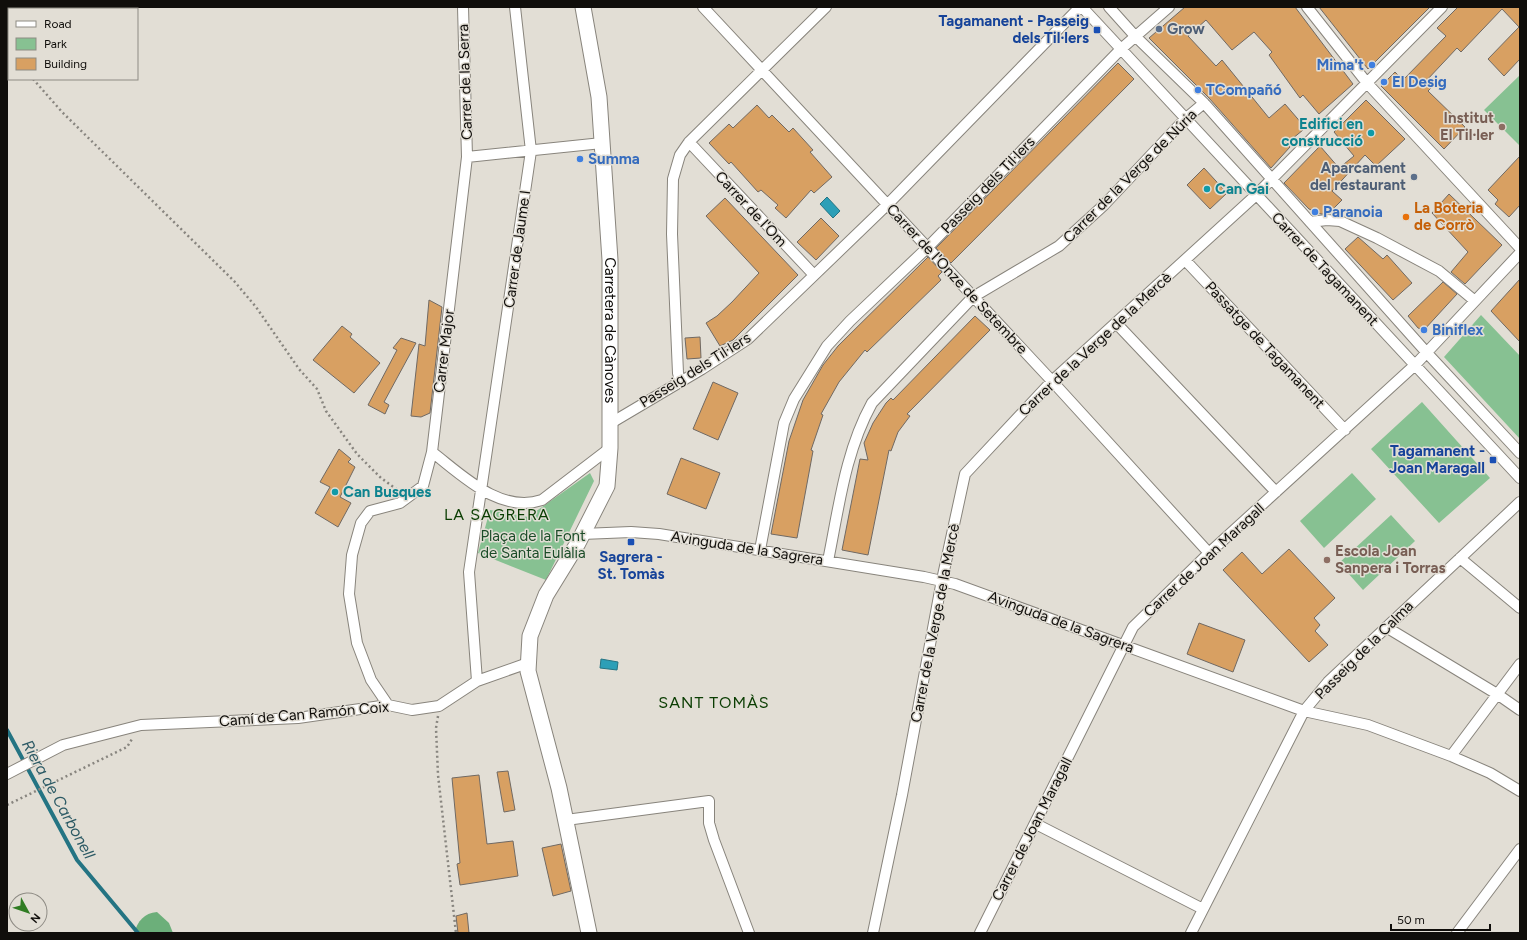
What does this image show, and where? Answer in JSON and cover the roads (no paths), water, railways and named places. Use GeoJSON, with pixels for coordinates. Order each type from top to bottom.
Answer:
{"type":"FeatureCollection","features":[{"type":"Feature","properties":{"kind":"street","name":"Carrer de la Serra"},"geometry":{"type":"LineString","coordinates":[[463,7],[467,157]]}},
{"type":"Feature","properties":{"kind":"street","name":"Carrer de Jaume I"},"geometry":{"type":"LineString","coordinates":[[477,681],[469,572],[531,150],[515,7]]}},
{"type":"Feature","properties":{"kind":"street","name":"Carretera de Cànoves"},"geometry":{"type":"LineString","coordinates":[[583,7],[598,97],[610,260],[611,422],[607,486],[582,534],[546,595],[530,636],[528,671],[559,788],[589,933]]}},
{"type":"Feature","properties":{"kind":"street","name":"Carrer de l'Onze de Setembre"},"geometry":{"type":"LineString","coordinates":[[703,7],[1052,381],[1209,553]]}},
{"type":"Feature","properties":{"kind":"street"},"geometry":{"type":"LineString","coordinates":[[680,381],[678,373],[674,294],[673,179],[680,155],[689,142],[826,7]]}},
{"type":"Feature","properties":{"kind":"street","name":"Carrer de Tagamanent"},"geometry":{"type":"LineString","coordinates":[[1081,7],[1121,48],[1255,196],[1520,478]]}},
{"type":"Feature","properties":{"kind":"street","name":"Passeig dels Til·lers"},"geometry":{"type":"LineString","coordinates":[[611,422],[702,369],[748,339],[887,205],[1081,7]]}},
{"type":"Feature","properties":{"kind":"street","name":"Carrer de Tagamanent"},"geometry":{"type":"LineString","coordinates":[[1109,7],[1135,36],[1204,102],[1427,353],[1520,453]]}},
{"type":"Feature","properties":{"kind":"street","name":"Passeig dels Til·lers"},"geometry":{"type":"LineString","coordinates":[[760,550],[784,423],[794,399],[827,346],[850,321],[927,248],[1121,48],[1169,7]]}},
{"type":"Feature","properties":{"kind":"street"},"geometry":{"type":"LineString","coordinates":[[1307,7],[1367,83],[1520,248]]}},
{"type":"Feature","properties":{"kind":"street","name":"Carrer de la Verge de la Mercè"},"geometry":{"type":"LineString","coordinates":[[873,933],[902,794],[942,580],[965,474],[1052,381],[1255,196],[1442,7]]}},
{"type":"Feature","properties":{"kind":"street","name":"Carrer de la Verge de Núria"},"geometry":{"type":"LineString","coordinates":[[828,561],[850,453],[865,415],[872,403],[973,297],[1059,246],[1104,205],[1185,119],[1204,102]]}},
{"type":"Feature","properties":{"kind":"street","name":"Carrer de l'Om"},"geometry":{"type":"LineString","coordinates":[[689,142],[814,276]]}},
{"type":"Feature","properties":{"kind":"street"},"geometry":{"type":"LineString","coordinates":[[467,157],[602,143]]}},
{"type":"Feature","properties":{"kind":"street","name":"Carrer Major"},"geometry":{"type":"LineString","coordinates":[[388,705],[371,680],[357,643],[349,594],[352,555],[361,523],[370,511],[400,503],[423,486],[432,452],[467,157]]}},
{"type":"Feature","properties":{"kind":"street"},"geometry":{"type":"LineString","coordinates":[[1310,222],[1327,220],[1340,221],[1377,238],[1439,271],[1476,301]]}},
{"type":"Feature","properties":{"kind":"street","name":"Carrer de Joan Maragall"},"geometry":{"type":"LineString","coordinates":[[980,933],[1036,824],[1123,644],[1133,627],[1209,553],[1415,365],[1520,253]]}},
{"type":"Feature","properties":{"kind":"street","name":"Passatge de Tagamanent"},"geometry":{"type":"LineString","coordinates":[[1185,260],[1345,430]]}},
{"type":"Feature","properties":{"kind":"street"},"geometry":{"type":"LineString","coordinates":[[1116,323],[1276,492]]}},
{"type":"Feature","properties":{"kind":"street"},"geometry":{"type":"LineString","coordinates":[[432,452],[482,491],[492,495],[531,503],[542,500],[610,448]]}},
{"type":"Feature","properties":{"kind":"street","name":"Passeig de la Calma"},"geometry":{"type":"LineString","coordinates":[[1191,933],[1304,712],[1328,682],[1520,502]]}},
{"type":"Feature","properties":{"kind":"street","name":"Avinguda de la Sagrera"},"geometry":{"type":"LineString","coordinates":[[582,534],[631,532],[659,534],[942,580],[1123,644],[1304,712],[1368,725],[1451,756],[1490,773],[1520,791]]}},
{"type":"Feature","properties":{"kind":"street"},"geometry":{"type":"LineString","coordinates":[[1460,558],[1520,608]]}},
{"type":"Feature","properties":{"kind":"street"},"geometry":{"type":"LineString","coordinates":[[1386,627],[1498,694],[1520,710]]}},
{"type":"Feature","properties":{"kind":"street","name":"Camí de Can Ramón Coix"},"geometry":{"type":"LineString","coordinates":[[7,774],[63,745],[141,725],[298,718],[388,705],[412,710],[439,706],[477,681],[528,663]]}},
{"type":"Feature","properties":{"kind":"street"},"geometry":{"type":"LineString","coordinates":[[1451,756],[1520,664]]}},
{"type":"Feature","properties":{"kind":"street"},"geometry":{"type":"LineString","coordinates":[[566,820],[709,802],[709,823],[714,840],[749,933]]}},
{"type":"Feature","properties":{"kind":"street"},"geometry":{"type":"LineString","coordinates":[[1036,824],[1203,909]]}},
{"type":"Feature","properties":{"kind":"street"},"geometry":{"type":"LineString","coordinates":[[1457,933],[1520,849]]}},
{"type":"Feature","properties":{"kind":"water"},"geometry":{"type":"Polygon","coordinates":[[[827,197],[840,211],[833,218],[820,204],[827,197]]]}},
{"type":"Feature","properties":{"kind":"water"},"geometry":{"type":"Polygon","coordinates":[[[601,659],[618,662],[617,670],[600,668],[601,659]]]}},
{"type":"Feature","properties":{"kind":"waterway","name":"Riera de Carbonell"},"geometry":{"type":"LineString","coordinates":[[7,730],[77,860],[138,933]]}},
{"type":"Feature","properties":{"kind":"place","name":"Grow"},"geometry":{"type":"Point","coordinates":[1159,29]}},
{"type":"Feature","properties":{"kind":"place","name":"Tagamanent - Passeig dels Til·lers"},"geometry":{"type":"Point","coordinates":[1097,30]}},
{"type":"Feature","properties":{"kind":"place","name":"Mima't"},"geometry":{"type":"Point","coordinates":[1372,65]}},
{"type":"Feature","properties":{"kind":"place","name":"El Desig"},"geometry":{"type":"Point","coordinates":[1384,82]}},
{"type":"Feature","properties":{"kind":"place","name":"TCompañó"},"geometry":{"type":"Point","coordinates":[1198,90]}},
{"type":"Feature","properties":{"kind":"place","name":"Institut El Til·ler"},"geometry":{"type":"Point","coordinates":[1502,127]}},
{"type":"Feature","properties":{"kind":"place","name":"Edifici en construcció"},"geometry":{"type":"Point","coordinates":[1371,133]}},
{"type":"Feature","properties":{"kind":"place","name":"Summa"},"geometry":{"type":"Point","coordinates":[580,159]}},
{"type":"Feature","properties":{"kind":"place","name":"Aparcament del restaurant"},"geometry":{"type":"Point","coordinates":[1414,177]}},
{"type":"Feature","properties":{"kind":"place","name":"Can Gai"},"geometry":{"type":"Point","coordinates":[1207,189]}},
{"type":"Feature","properties":{"kind":"place","name":"Paranoia"},"geometry":{"type":"Point","coordinates":[1315,212]}},
{"type":"Feature","properties":{"kind":"place","name":"La Boteria de Corrò"},"geometry":{"type":"Point","coordinates":[1406,217]}},
{"type":"Feature","properties":{"kind":"place","name":"Biniflex"},"geometry":{"type":"Point","coordinates":[1424,330]}},
{"type":"Feature","properties":{"kind":"place","name":"Tagamanent - Joan Maragall"},"geometry":{"type":"Point","coordinates":[1493,460]}},
{"type":"Feature","properties":{"kind":"place","name":"Can Busques"},"geometry":{"type":"Point","coordinates":[335,492]}},
{"type":"Feature","properties":{"kind":"place","name":"Sagrera - St. Tomàs"},"geometry":{"type":"Point","coordinates":[631,542]}},
{"type":"Feature","properties":{"kind":"place","name":"Escola Joan Sanpera i Torras"},"geometry":{"type":"Point","coordinates":[1327,560]}},
{"type":"Feature","properties":{"kind":"district","name":"LA SAGRERA"},"geometry":{"type":"Point","coordinates":[497,514]}},
{"type":"Feature","properties":{"kind":"district","name":"SANT TOMÀS"},"geometry":{"type":"Point","coordinates":[714,702]}},
{"type":"Feature","properties":{"kind":"park label","name":"Plaça de la Font de Santa Eulàlia"},"geometry":{"type":"Point","coordinates":[533,544]}}]}
